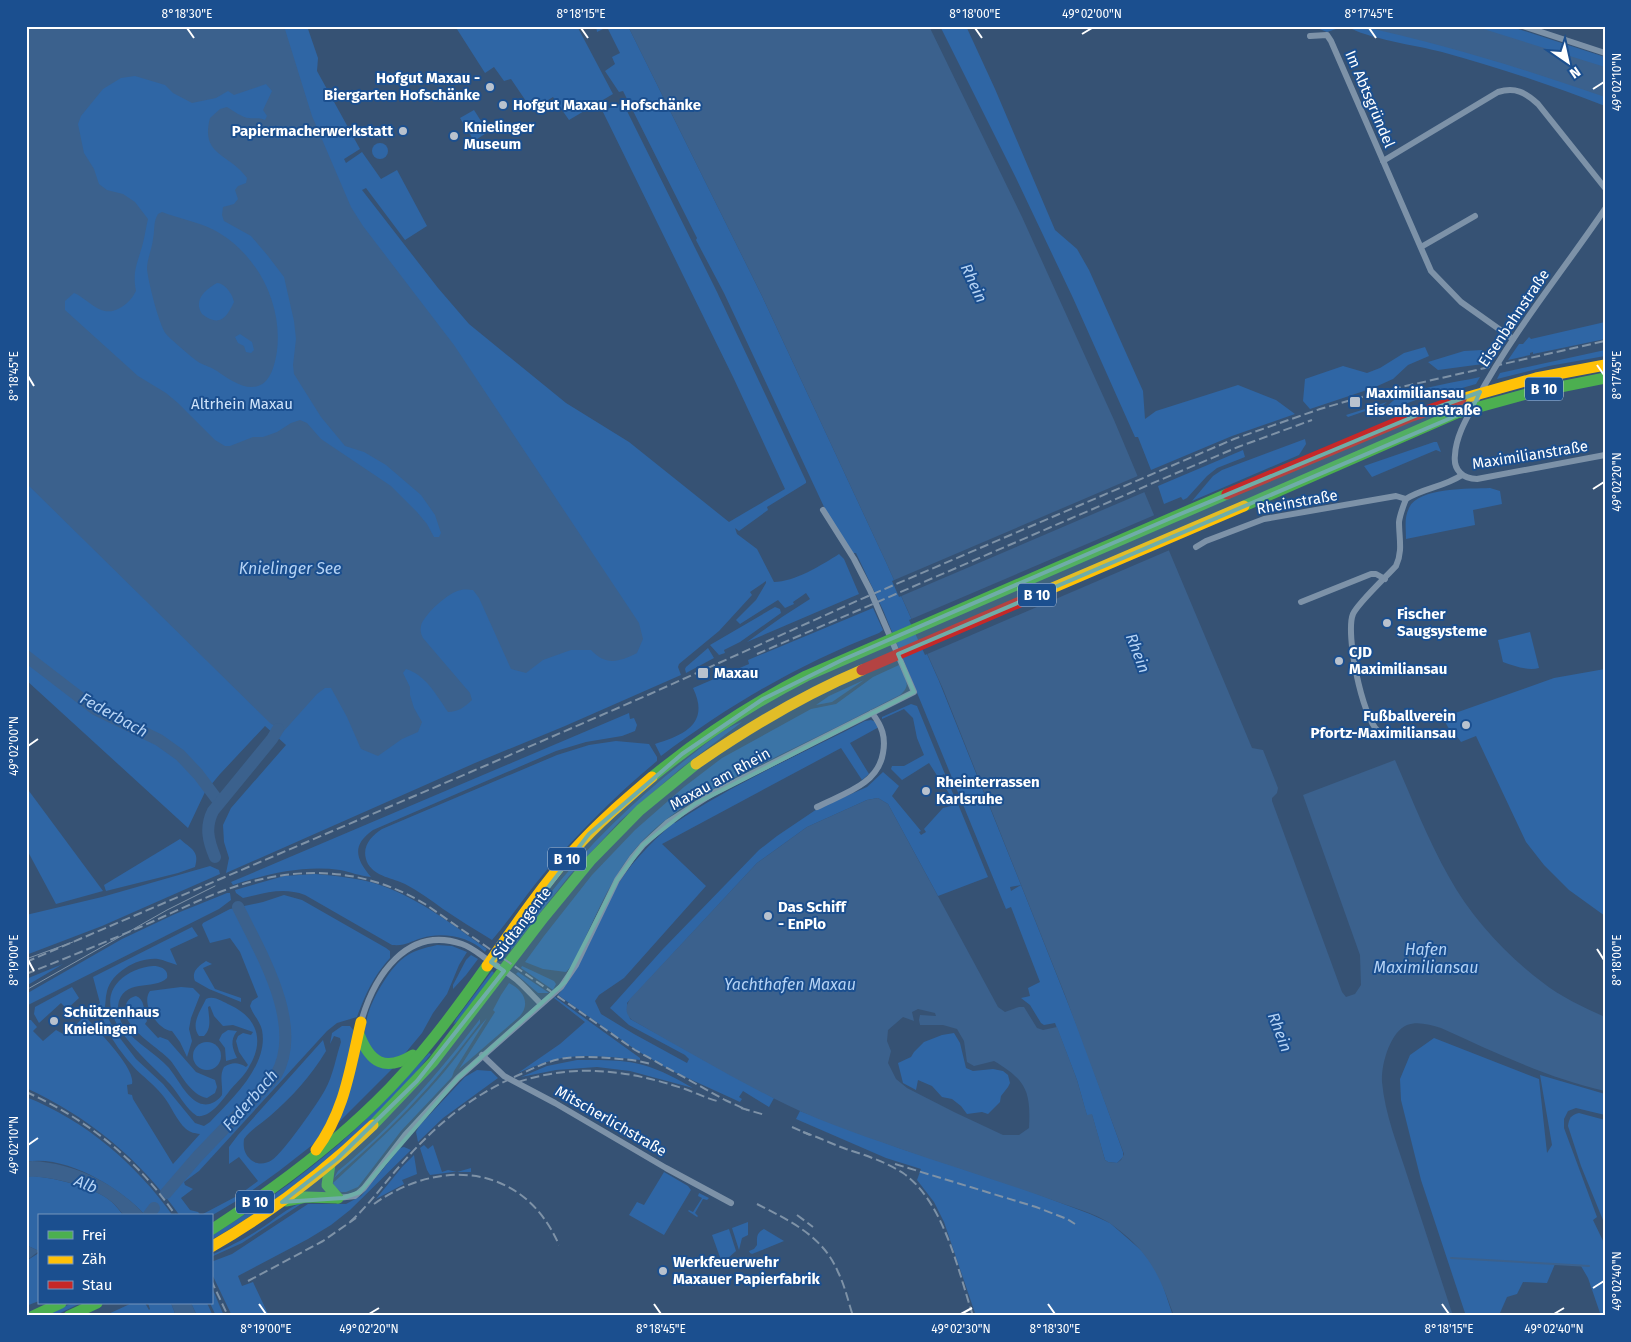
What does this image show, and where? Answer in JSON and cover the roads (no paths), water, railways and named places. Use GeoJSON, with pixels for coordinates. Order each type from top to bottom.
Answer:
{"type":"FeatureCollection","features":[{"type":"Feature","properties":{"kind":"highway","name":"Südtangente"},"geometry":{"type":"LineString","coordinates":[[212,1229],[298,1171],[333,1142],[395,1082],[429,1043],[549,881],[589,834],[636,791],[675,760],[763,699],[816,672],[884,642],[1427,411],[1493,388],[1549,375],[1605,366]]}},
{"type":"Feature","properties":{"kind":"highway","name":"Südtangente"},"geometry":{"type":"LineString","coordinates":[[212,1246],[282,1202],[330,1164],[377,1122],[424,1073],[592,859],[634,816],[665,789],[719,747],[770,715],[820,689],[890,658],[1456,414],[1543,389],[1605,378]]}},
{"type":"Feature","properties":{"kind":"highway"},"geometry":{"type":"LineString","coordinates":[[298,1171],[330,1133],[343,1104],[361,1022]]}},
{"type":"Feature","properties":{"kind":"highway"},"geometry":{"type":"LineString","coordinates":[[359,1034],[364,1049],[369,1056],[385,1064],[402,1062],[429,1043]]}},
{"type":"Feature","properties":{"kind":"highway"},"geometry":{"type":"LineString","coordinates":[[330,1164],[327,1185],[338,1198]]}},
{"type":"Feature","properties":{"kind":"highway"},"geometry":{"type":"LineString","coordinates":[[282,1202],[306,1197],[338,1198]]}},
{"type":"Feature","properties":{"kind":"highway"},"geometry":{"type":"LineString","coordinates":[[33,1316],[59,1304]]}},
{"type":"Feature","properties":{"kind":"highway"},"geometry":{"type":"LineString","coordinates":[[73,1315],[95,1304]]}},
{"type":"Feature","properties":{"kind":"street"},"geometry":{"type":"LineString","coordinates":[[1524,26],[1605,53]]}},
{"type":"Feature","properties":{"kind":"street","name":"Im Abtsgründel"},"geometry":{"type":"LineString","coordinates":[[1310,36],[1327,35],[1331,41],[1383,161]]}},
{"type":"Feature","properties":{"kind":"street"},"geometry":{"type":"LineString","coordinates":[[1513,339],[1461,302],[1431,271],[1383,161],[1498,92],[1507,89],[1516,90],[1524,92],[1538,104],[1605,188]]}},
{"type":"Feature","properties":{"kind":"street","name":"Eisenbahnstraße"},"geometry":{"type":"LineString","coordinates":[[1462,475],[1457,469],[1454,460],[1464,422],[1498,360],[1605,209]]}},
{"type":"Feature","properties":{"kind":"street"},"geometry":{"type":"LineString","coordinates":[[1421,247],[1475,216]]}},
{"type":"Feature","properties":{"kind":"street","name":"Maximilianstraße"},"geometry":{"type":"LineString","coordinates":[[1348,505],[1396,496],[1406,499],[1424,489],[1446,483],[1462,475],[1466,478],[1477,479],[1605,455]]}},
{"type":"Feature","properties":{"kind":"street"},"geometry":{"type":"LineString","coordinates":[[1395,736],[1378,732],[1367,713],[1359,686],[1350,622],[1354,612],[1396,566],[1401,546],[1399,523],[1406,499]]}},
{"type":"Feature","properties":{"kind":"street","name":"Rheinstraße"},"geometry":{"type":"LineString","coordinates":[[1196,548],[1215,537],[1264,519],[1348,505]]}},
{"type":"Feature","properties":{"kind":"street","name":"Maxau am Rhein"},"geometry":{"type":"LineString","coordinates":[[338,1198],[354,1196],[364,1188],[406,1135],[458,1078],[560,987],[576,965],[617,880],[632,858],[668,822],[715,792],[914,692],[858,566],[823,510]]}},
{"type":"Feature","properties":{"kind":"street"},"geometry":{"type":"LineString","coordinates":[[1301,602],[1371,574],[1376,574],[1385,579]]}},
{"type":"Feature","properties":{"kind":"street"},"geometry":{"type":"LineString","coordinates":[[817,807],[863,784],[872,778],[879,767],[884,748],[884,737],[881,727],[872,713]]}},
{"type":"Feature","properties":{"kind":"street"},"geometry":{"type":"LineString","coordinates":[[361,1022],[371,991],[391,963],[399,955],[415,946],[438,940],[449,940],[471,948],[516,979],[541,1004]]}},
{"type":"Feature","properties":{"kind":"street","name":"Mitscherlichstraße"},"geometry":{"type":"LineString","coordinates":[[482,1055],[504,1076],[555,1102],[666,1168],[731,1203]]}},
{"type":"Feature","properties":{"kind":"water","name":"Knielinger See"},"geometry":{"type":"Polygon","coordinates":[[[26,26],[284,26],[312,116],[351,207],[363,226],[454,345],[639,623],[643,639],[637,653],[624,659],[607,660],[591,650],[571,650],[543,660],[526,673],[511,669],[479,598],[473,590],[456,591],[432,610],[423,621],[421,630],[423,638],[470,693],[472,700],[467,705],[458,710],[448,712],[425,681],[406,669],[403,673],[410,687],[414,708],[422,722],[418,732],[402,739],[378,756],[361,749],[347,717],[331,688],[325,688],[317,694],[283,732],[270,723],[26,483],[26,26]],[[135,76],[121,78],[103,89],[81,116],[78,124],[84,153],[94,169],[99,184],[107,190],[123,194],[135,202],[148,219],[135,272],[136,291],[129,301],[120,308],[107,311],[101,310],[74,293],[65,301],[65,310],[138,376],[166,393],[178,403],[215,440],[225,446],[230,446],[253,437],[263,437],[277,432],[291,423],[300,420],[307,423],[321,439],[391,486],[417,512],[427,524],[434,537],[439,537],[441,533],[435,515],[421,495],[386,465],[364,452],[345,446],[321,417],[294,374],[293,365],[296,339],[284,277],[251,236],[224,221],[222,215],[223,207],[234,204],[238,199],[235,190],[238,186],[246,183],[247,178],[213,147],[209,140],[210,118],[220,109],[227,107],[244,117],[265,120],[267,116],[263,110],[272,91],[266,84],[234,95],[228,91],[216,98],[192,103],[173,93],[165,85],[135,76]]]}},
{"type":"Feature","properties":{"kind":"water"},"geometry":{"type":"Polygon","coordinates":[[[628,26],[929,26],[1022,217],[1114,420],[1252,748],[1263,750],[1278,788],[1272,801],[1342,992],[1346,997],[1355,994],[1361,985],[1360,955],[1303,795],[1395,760],[1441,863],[1458,892],[1479,921],[1515,960],[1542,982],[1564,997],[1605,1017],[1605,1091],[1542,1072],[1441,1028],[1420,1023],[1407,1025],[1396,1034],[1391,1042],[1385,1058],[1382,1075],[1386,1106],[1453,1316],[1174,1316],[1163,1288],[1144,1254],[1124,1234],[1105,1220],[1077,1208],[866,1137],[802,1112],[718,1069],[632,1020],[628,1015],[627,1005],[630,999],[757,863],[807,827],[867,800],[878,798],[888,804],[998,1007],[1005,1012],[1024,1007],[1037,1028],[1043,1030],[1057,1027],[1077,1080],[1087,1115],[1092,1114],[1105,1160],[1117,1163],[1124,1154],[1065,995],[943,689],[762,296],[628,26]],[[918,1009],[912,1012],[914,1021],[903,1017],[888,1030],[887,1041],[891,1051],[888,1063],[896,1079],[907,1088],[1003,1135],[1019,1135],[1029,1128],[1029,1105],[1020,1081],[994,1061],[974,1066],[967,1062],[964,1041],[957,1029],[943,1025],[920,1025],[920,1015],[936,1016],[935,1013],[918,1009]]]}},
{"type":"Feature","properties":{"kind":"water"},"geometry":{"type":"Polygon","coordinates":[[[1360,26],[1474,26],[1605,67],[1605,97],[1484,58],[1360,26]]]}},
{"type":"Feature","properties":{"kind":"water"},"geometry":{"type":"Polygon","coordinates":[[[162,212],[201,224],[228,239],[242,251],[263,280],[271,297],[278,333],[274,367],[269,377],[262,384],[248,387],[236,383],[198,362],[166,334],[157,313],[147,269],[158,214],[162,212]],[[217,283],[205,292],[199,304],[202,314],[213,320],[225,317],[234,302],[228,290],[223,285],[217,283]],[[240,334],[235,337],[238,343],[244,346],[246,352],[251,353],[254,350],[252,342],[240,334]]]}},
{"type":"Feature","properties":{"kind":"water","name":"Alb"},"geometry":{"type":"Polygon","coordinates":[[[32,1161],[64,1166],[94,1177],[122,1194],[144,1214],[122,1214],[108,1199],[80,1186],[46,1178],[26,1177],[26,1162],[32,1161]]]}},
{"type":"Feature","properties":{"kind":"water"},"geometry":{"type":"Polygon","coordinates":[[[26,1245],[38,1252],[26,1261],[26,1245]]]}},
{"type":"Feature","properties":{"kind":"water"},"geometry":{"type":"Polygon","coordinates":[[[171,1304],[191,1304],[197,1316],[176,1316],[171,1304]]]}},
{"type":"Feature","properties":{"kind":"waterway","name":"Federbach"},"geometry":{"type":"LineString","coordinates":[[26,656],[95,709],[159,740],[180,755],[198,774],[219,802]]}},
{"type":"Feature","properties":{"kind":"waterway"},"geometry":{"type":"LineString","coordinates":[[215,857],[208,834],[213,811],[272,739],[278,729]]}},
{"type":"Feature","properties":{"kind":"waterway","name":"Federbach"},"geometry":{"type":"LineString","coordinates":[[166,1193],[198,1156],[276,1075],[284,1055],[283,1012],[276,989],[238,907]]}},
{"type":"Feature","properties":{"kind":"waterway","name":"Federbach"},"geometry":{"type":"LineString","coordinates":[[150,1214],[154,1208]]}},
{"type":"Feature","properties":{"kind":"waterway"},"geometry":{"type":"LineString","coordinates":[[1451,1258],[1589,1266]]}},
{"type":"Feature","properties":{"kind":"tram line"},"geometry":{"type":"LineString","coordinates":[[26,990],[167,910],[215,886]]}},
{"type":"Feature","properties":{"kind":"tram line"},"geometry":{"type":"LineString","coordinates":[[26,959],[73,942]]}},
{"type":"Feature","properties":{"kind":"railway"},"geometry":{"type":"LineString","coordinates":[[26,962],[487,765],[859,600],[1234,439],[1320,409],[1379,392],[1605,341]]}},
{"type":"Feature","properties":{"kind":"railway"},"geometry":{"type":"LineString","coordinates":[[757,654],[1238,447],[1312,420]]}},
{"type":"Feature","properties":{"kind":"railway"},"geometry":{"type":"LineString","coordinates":[[26,974],[243,884],[290,874],[337,874],[359,878],[382,884],[425,904],[635,1050],[725,1100],[747,1110]]}},
{"type":"Feature","properties":{"kind":"railway"},"geometry":{"type":"LineString","coordinates":[[350,1222],[425,1139],[454,1113],[485,1092],[545,1063],[566,1058],[609,1058],[651,1064]]}},
{"type":"Feature","properties":{"kind":"railway"},"geometry":{"type":"LineString","coordinates":[[518,1082],[561,1072],[602,1071],[622,1073],[664,1082],[717,1101]]}},
{"type":"Feature","properties":{"kind":"railway"},"geometry":{"type":"LineString","coordinates":[[26,1092],[70,1115],[110,1144],[146,1177],[174,1214]]}},
{"type":"Feature","properties":{"kind":"railway"},"geometry":{"type":"LineString","coordinates":[[741,1108],[765,1115]]}},
{"type":"Feature","properties":{"kind":"railway"},"geometry":{"type":"LineString","coordinates":[[792,1127],[810,1135]]}},
{"type":"Feature","properties":{"kind":"railway"},"geometry":{"type":"LineString","coordinates":[[803,1132],[890,1165],[903,1173],[917,1186],[929,1201],[948,1238],[973,1316]]}},
{"type":"Feature","properties":{"kind":"railway"},"geometry":{"type":"LineString","coordinates":[[895,1164],[1036,1207],[1075,1224]]}},
{"type":"Feature","properties":{"kind":"railway"},"geometry":{"type":"LineString","coordinates":[[374,1204],[399,1189],[426,1179],[452,1175],[478,1176],[502,1184],[525,1198],[544,1218],[559,1245]]}},
{"type":"Feature","properties":{"kind":"railway"},"geometry":{"type":"LineString","coordinates":[[757,1204],[793,1223],[824,1249],[832,1259],[845,1288],[853,1316]]}},
{"type":"Feature","properties":{"kind":"railway"},"geometry":{"type":"LineString","coordinates":[[797,1215],[813,1227]]}},
{"type":"Feature","properties":{"kind":"railway"},"geometry":{"type":"LineString","coordinates":[[248,1281],[323,1241],[356,1218]]}},
{"type":"Feature","properties":{"kind":"railway"},"geometry":{"type":"LineString","coordinates":[[212,1282],[228,1316]]}},
{"type":"Feature","properties":{"kind":"place","name":"Hofgut Maxau - Biergarten Hofschänke"},"geometry":{"type":"Point","coordinates":[490,87]}},
{"type":"Feature","properties":{"kind":"place","name":"Hofgut Maxau - Hofschänke"},"geometry":{"type":"Point","coordinates":[503,105]}},
{"type":"Feature","properties":{"kind":"place","name":"Papiermacherwerkstatt"},"geometry":{"type":"Point","coordinates":[403,131]}},
{"type":"Feature","properties":{"kind":"place","name":"Knielinger Museum"},"geometry":{"type":"Point","coordinates":[454,136]}},
{"type":"Feature","properties":{"kind":"place","name":"Maximiliansau Eisenbahnstraße"},"geometry":{"type":"Point","coordinates":[1355,402]}},
{"type":"Feature","properties":{"kind":"place","name":"Fischer Saugsysteme"},"geometry":{"type":"Point","coordinates":[1387,623]}},
{"type":"Feature","properties":{"kind":"place","name":"CJD Maximiliansau"},"geometry":{"type":"Point","coordinates":[1339,661]}},
{"type":"Feature","properties":{"kind":"place","name":"Maxau"},"geometry":{"type":"Point","coordinates":[703,673]}},
{"type":"Feature","properties":{"kind":"place","name":"Fußballverein Pfortz-Maximiliansau"},"geometry":{"type":"Point","coordinates":[1466,725]}},
{"type":"Feature","properties":{"kind":"place","name":"Rheinterrassen Karlsruhe"},"geometry":{"type":"Point","coordinates":[926,791]}},
{"type":"Feature","properties":{"kind":"place","name":"Das Schiff - EnPlo"},"geometry":{"type":"Point","coordinates":[768,916]}},
{"type":"Feature","properties":{"kind":"place","name":"Schützenhaus Knielingen"},"geometry":{"type":"Point","coordinates":[54,1021]}},
{"type":"Feature","properties":{"kind":"place","name":"Werkfeuerwehr Maxauer Papierfabrik"},"geometry":{"type":"Point","coordinates":[663,1271]}},
{"type":"Feature","properties":{"kind":"water label","name":"Rhein"},"geometry":{"type":"Point","coordinates":[974,283]}},
{"type":"Feature","properties":{"kind":"water label","name":"Rhein"},"geometry":{"type":"Point","coordinates":[1138,653]}},
{"type":"Feature","properties":{"kind":"water label","name":"Hafen Maximiliansau"},"geometry":{"type":"Point","coordinates":[1426,958]}},
{"type":"Feature","properties":{"kind":"water label","name":"Yachthafen Maxau"},"geometry":{"type":"Point","coordinates":[790,984]}},
{"type":"Feature","properties":{"kind":"water label","name":"Rhein"},"geometry":{"type":"Point","coordinates":[1280,1032]}},
{"type":"Feature","properties":{"kind":"park label","name":"Altrhein Maxau"},"geometry":{"type":"Point","coordinates":[242,404]}}]}
